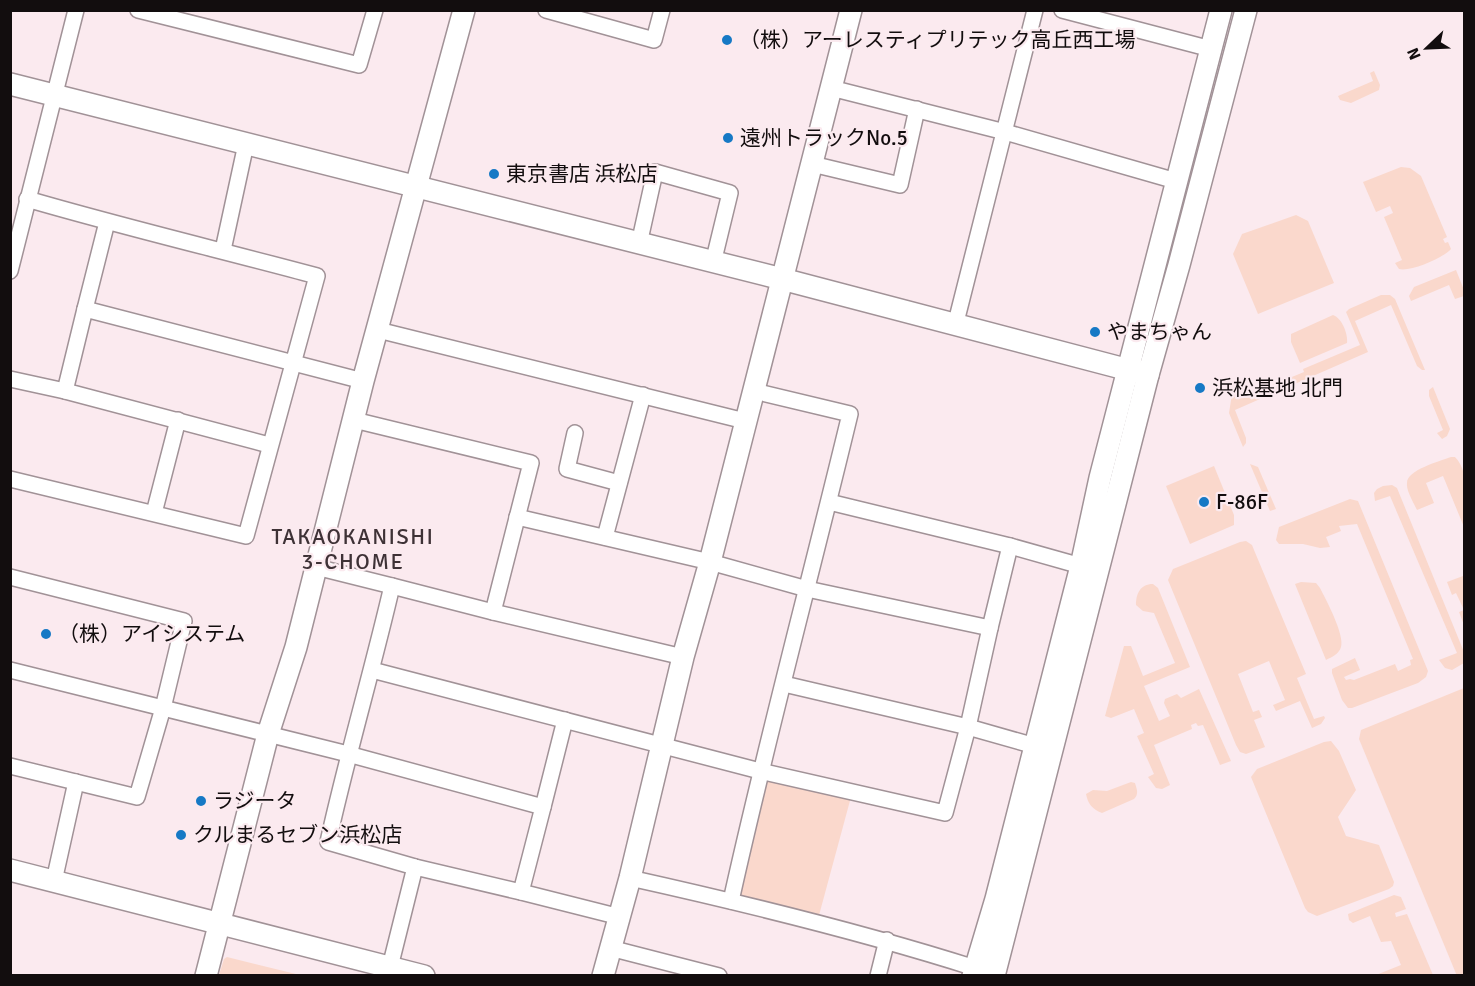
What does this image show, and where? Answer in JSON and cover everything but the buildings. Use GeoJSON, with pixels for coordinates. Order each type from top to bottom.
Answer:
{"type":"FeatureCollection","features":[{"type":"Feature","properties":{"kind":"street"},"geometry":{"type":"LineString","coordinates":[[10,271],[76,10]]}},
{"type":"Feature","properties":{"kind":"street"},"geometry":{"type":"LineString","coordinates":[[138,10],[177,15],[359,66],[375,10]]}},
{"type":"Feature","properties":{"kind":"street"},"geometry":{"type":"LineString","coordinates":[[206,975],[268,734],[296,646],[363,381],[464,10]]}},
{"type":"Feature","properties":{"kind":"street"},"geometry":{"type":"LineString","coordinates":[[546,10],[654,40],[662,10]]}},
{"type":"Feature","properties":{"kind":"street"},"geometry":{"type":"LineString","coordinates":[[603,975],[620,917],[683,657],[710,562],[851,10]]}},
{"type":"Feature","properties":{"kind":"street"},"geometry":{"type":"LineString","coordinates":[[956,326],[1035,10]]}},
{"type":"Feature","properties":{"kind":"street"},"geometry":{"type":"LineString","coordinates":[[1062,10],[1211,49]]}},
{"type":"Feature","properties":{"kind":"street"},"geometry":{"type":"LineString","coordinates":[[981,973],[996,899],[1081,566],[1100,478],[1221,10]]}},
{"type":"Feature","properties":{"kind":"street"},"geometry":{"type":"LineString","coordinates":[[981,973],[1179,265],[1246,10]]}},
{"type":"Feature","properties":{"kind":"street"},"geometry":{"type":"LineString","coordinates":[[10,84],[782,279],[1148,375]]}},
{"type":"Feature","properties":{"kind":"street"},"geometry":{"type":"LineString","coordinates":[[831,88],[1005,132],[1176,181]]}},
{"type":"Feature","properties":{"kind":"street"},"geometry":{"type":"LineString","coordinates":[[812,164],[900,185],[917,110]]}},
{"type":"Feature","properties":{"kind":"street"},"geometry":{"type":"LineString","coordinates":[[223,250],[246,144]]}},
{"type":"Feature","properties":{"kind":"street"},"geometry":{"type":"LineString","coordinates":[[639,244],[655,172],[730,194],[713,263]]}},
{"type":"Feature","properties":{"kind":"street"},"geometry":{"type":"LineString","coordinates":[[10,479],[246,536],[316,276],[27,199]]}},
{"type":"Feature","properties":{"kind":"street"},"geometry":{"type":"LineString","coordinates":[[64,391],[107,222]]}},
{"type":"Feature","properties":{"kind":"street"},"geometry":{"type":"LineString","coordinates":[[85,309],[363,381]]}},
{"type":"Feature","properties":{"kind":"street"},"geometry":{"type":"LineString","coordinates":[[378,330],[746,421]]}},
{"type":"Feature","properties":{"kind":"street"},"geometry":{"type":"LineString","coordinates":[[10,379],[269,445]]}},
{"type":"Feature","properties":{"kind":"street"},"geometry":{"type":"LineString","coordinates":[[730,901],[760,771],[784,684],[850,414],[754,391]]}},
{"type":"Feature","properties":{"kind":"street"},"geometry":{"type":"LineString","coordinates":[[605,537],[642,394]]}},
{"type":"Feature","properties":{"kind":"street"},"geometry":{"type":"LineString","coordinates":[[154,513],[178,420]]}},
{"type":"Feature","properties":{"kind":"street"},"geometry":{"type":"LineString","coordinates":[[354,420],[531,463],[493,612]]}},
{"type":"Feature","properties":{"kind":"street"},"geometry":{"type":"LineString","coordinates":[[574,433],[567,469],[619,483]]}},
{"type":"Feature","properties":{"kind":"street"},"geometry":{"type":"LineString","coordinates":[[829,502],[1010,546],[1081,566]]}},
{"type":"Feature","properties":{"kind":"street"},"geometry":{"type":"LineString","coordinates":[[517,517],[710,562],[807,589],[990,628]]}},
{"type":"Feature","properties":{"kind":"street"},"geometry":{"type":"LineString","coordinates":[[372,670],[760,771],[945,813],[968,727],[1010,546]]}},
{"type":"Feature","properties":{"kind":"street"},"geometry":{"type":"LineString","coordinates":[[316,567],[683,657]]}},
{"type":"Feature","properties":{"kind":"street"},"geometry":{"type":"LineString","coordinates":[[10,577],[184,621],[163,708],[137,797],[10,766]]}},
{"type":"Feature","properties":{"kind":"street"},"geometry":{"type":"LineString","coordinates":[[392,586],[372,670],[348,754],[328,842],[416,867],[620,917]]}},
{"type":"Feature","properties":{"kind":"street"},"geometry":{"type":"LineString","coordinates":[[10,670],[348,754],[543,807]]}},
{"type":"Feature","properties":{"kind":"street"},"geometry":{"type":"LineString","coordinates":[[784,684],[968,727],[1035,746]]}},
{"type":"Feature","properties":{"kind":"street"},"geometry":{"type":"LineString","coordinates":[[521,892],[565,720]]}},
{"type":"Feature","properties":{"kind":"street"},"geometry":{"type":"LineString","coordinates":[[54,881],[76,782]]}},
{"type":"Feature","properties":{"kind":"street"},"geometry":{"type":"LineString","coordinates":[[390,967],[416,867]]}},
{"type":"Feature","properties":{"kind":"street"},"geometry":{"type":"LineString","coordinates":[[10,870],[424,975]]}},
{"type":"Feature","properties":{"kind":"street"},"geometry":{"type":"LineString","coordinates":[[630,878],[887,940],[981,973]]}},
{"type":"Feature","properties":{"kind":"street"},"geometry":{"type":"LineString","coordinates":[[878,975],[887,940]]}},
{"type":"Feature","properties":{"kind":"street"},"geometry":{"type":"LineString","coordinates":[[610,948],[719,975]]}},
{"type":"Feature","properties":{"kind":"shaded area"},"geometry":{"type":"Polygon","coordinates":[[[1374,71],[1380,85],[1379,90],[1351,103],[1340,100],[1338,96],[1373,81],[1370,73],[1374,71]]]}},
{"type":"Feature","properties":{"kind":"shaded area"},"geometry":{"type":"Polygon","coordinates":[[[1401,167],[1410,168],[1421,176],[1447,237],[1443,239],[1445,243],[1448,242],[1451,249],[1427,264],[1404,269],[1399,269],[1395,263],[1402,260],[1384,217],[1393,213],[1390,206],[1376,212],[1363,182],[1401,167]]]}},
{"type":"Feature","properties":{"kind":"shaded area"},"geometry":{"type":"Polygon","coordinates":[[[1296,215],[1308,221],[1334,283],[1258,314],[1233,254],[1242,234],[1296,215]]]}},
{"type":"Feature","properties":{"kind":"shaded area"},"geometry":{"type":"Polygon","coordinates":[[[1456,270],[1464,296],[1455,299],[1449,285],[1411,301],[1409,296],[1414,287],[1456,270]]]}},
{"type":"Feature","properties":{"kind":"shaded area"},"geometry":{"type":"Polygon","coordinates":[[[1381,295],[1390,295],[1395,299],[1425,370],[1417,366],[1391,305],[1355,321],[1368,352],[1235,410],[1246,438],[1243,447],[1229,413],[1232,394],[1248,395],[1304,372],[1303,369],[1360,345],[1346,312],[1381,295]]]}},
{"type":"Feature","properties":{"kind":"shaded area"},"geometry":{"type":"Polygon","coordinates":[[[1333,315],[1344,327],[1347,343],[1300,363],[1291,342],[1291,334],[1333,315]]]}},
{"type":"Feature","properties":{"kind":"shaded area"},"geometry":{"type":"Polygon","coordinates":[[[1433,387],[1450,429],[1447,436],[1442,439],[1437,433],[1443,430],[1429,396],[1429,390],[1433,387]]]}},
{"type":"Feature","properties":{"kind":"shaded area"},"geometry":{"type":"Polygon","coordinates":[[[1455,457],[1460,464],[1465,481],[1464,527],[1443,476],[1426,483],[1434,503],[1417,510],[1407,486],[1408,478],[1418,470],[1455,457]]]}},
{"type":"Feature","properties":{"kind":"shaded area"},"geometry":{"type":"Polygon","coordinates":[[[1250,464],[1258,467],[1276,509],[1270,511],[1250,464]]]}},
{"type":"Feature","properties":{"kind":"shaded area"},"geometry":{"type":"Polygon","coordinates":[[[1214,466],[1234,515],[1234,525],[1190,544],[1166,486],[1214,466]]]}},
{"type":"Feature","properties":{"kind":"shaded area"},"geometry":{"type":"Polygon","coordinates":[[[1392,485],[1397,488],[1464,652],[1464,663],[1452,670],[1445,668],[1439,660],[1457,653],[1390,496],[1375,501],[1374,493],[1377,489],[1392,485]]]}},
{"type":"Feature","properties":{"kind":"shaded area"},"geometry":{"type":"Polygon","coordinates":[[[1350,499],[1358,501],[1428,671],[1426,677],[1418,683],[1348,708],[1342,700],[1332,669],[1355,658],[1360,670],[1344,677],[1346,680],[1354,680],[1395,664],[1398,671],[1411,665],[1410,660],[1413,659],[1357,524],[1339,526],[1341,531],[1326,537],[1330,547],[1279,544],[1276,540],[1279,527],[1350,499]]]}},
{"type":"Feature","properties":{"kind":"shaded area"},"geometry":{"type":"Polygon","coordinates":[[[1246,541],[1252,545],[1306,674],[1297,678],[1314,719],[1324,716],[1325,718],[1321,724],[1312,728],[1300,701],[1276,711],[1273,705],[1285,700],[1269,661],[1238,674],[1253,712],[1259,710],[1262,717],[1254,720],[1265,747],[1246,754],[1240,752],[1236,745],[1168,580],[1173,569],[1246,541]]]}},
{"type":"Feature","properties":{"kind":"shaded area"},"geometry":{"type":"Polygon","coordinates":[[[1463,576],[1464,610],[1456,593],[1452,595],[1447,582],[1463,576]]]}},
{"type":"Feature","properties":{"kind":"shaded area"},"geometry":{"type":"Polygon","coordinates":[[[1316,583],[1338,626],[1341,647],[1337,653],[1326,660],[1295,584],[1316,583]]]}},
{"type":"Feature","properties":{"kind":"shaded area"},"geometry":{"type":"Polygon","coordinates":[[[1153,584],[1158,588],[1190,667],[1144,686],[1159,721],[1170,716],[1164,703],[1165,699],[1177,694],[1181,698],[1199,689],[1231,761],[1220,765],[1203,725],[1198,726],[1196,723],[1191,725],[1192,729],[1154,745],[1170,785],[1162,789],[1156,788],[1148,777],[1154,774],[1137,736],[1144,733],[1134,709],[1111,718],[1105,716],[1124,646],[1131,646],[1143,676],[1175,663],[1154,613],[1143,611],[1136,605],[1140,590],[1153,584]]]}},
{"type":"Feature","properties":{"kind":"shaded area"},"geometry":{"type":"Polygon","coordinates":[[[1464,610],[1464,625],[1459,612],[1464,610]]]}},
{"type":"Feature","properties":{"kind":"shaded area"},"geometry":{"type":"Polygon","coordinates":[[[1464,688],[1464,975],[1457,976],[1359,739],[1361,730],[1464,688]]]}},
{"type":"Feature","properties":{"kind":"shaded area"},"geometry":{"type":"Polygon","coordinates":[[[1331,741],[1339,751],[1356,790],[1338,817],[1346,836],[1379,845],[1394,882],[1389,889],[1317,916],[1305,908],[1251,777],[1257,769],[1331,741]]]}},
{"type":"Feature","properties":{"kind":"shaded area"},"geometry":{"type":"Polygon","coordinates":[[[764,778],[851,797],[818,919],[735,899],[764,778]]]}},
{"type":"Feature","properties":{"kind":"shaded area"},"geometry":{"type":"Polygon","coordinates":[[[1131,782],[1135,783],[1137,790],[1134,799],[1102,813],[1093,808],[1088,801],[1086,794],[1093,790],[1107,791],[1131,782]]]}},
{"type":"Feature","properties":{"kind":"shaded area"},"geometry":{"type":"Polygon","coordinates":[[[1394,895],[1401,897],[1406,909],[1395,913],[1396,917],[1407,914],[1433,975],[1376,975],[1401,965],[1391,941],[1381,942],[1370,916],[1353,923],[1349,920],[1348,914],[1394,895]]]}},
{"type":"Feature","properties":{"kind":"shaded area"},"geometry":{"type":"Polygon","coordinates":[[[227,957],[300,975],[219,975],[224,959],[227,957]]]}},
{"type":"Feature","properties":{"kind":"place","name":"（株）アーレスティプリテック高丘西工場"},"geometry":{"type":"Point","coordinates":[727,40]}},
{"type":"Feature","properties":{"kind":"place","name":"遠州トラックNo.5"},"geometry":{"type":"Point","coordinates":[728,138]}},
{"type":"Feature","properties":{"kind":"place","name":"東京書店 浜松店"},"geometry":{"type":"Point","coordinates":[494,174]}},
{"type":"Feature","properties":{"kind":"place","name":"やまちゃん"},"geometry":{"type":"Point","coordinates":[1095,332]}},
{"type":"Feature","properties":{"kind":"place","name":"浜松基地 北門"},"geometry":{"type":"Point","coordinates":[1200,388]}},
{"type":"Feature","properties":{"kind":"place","name":"F-86F"},"geometry":{"type":"Point","coordinates":[1204,502]}},
{"type":"Feature","properties":{"kind":"place","name":"（株）アイシステム"},"geometry":{"type":"Point","coordinates":[46,634]}},
{"type":"Feature","properties":{"kind":"place","name":"ラジータ"},"geometry":{"type":"Point","coordinates":[201,801]}},
{"type":"Feature","properties":{"kind":"place","name":"クルまるセブン浜松店"},"geometry":{"type":"Point","coordinates":[181,835]}},
{"type":"Feature","properties":{"kind":"district","name":"TAKAOKANISHI 3-CHOME"},"geometry":{"type":"Point","coordinates":[353,548]}}]}
